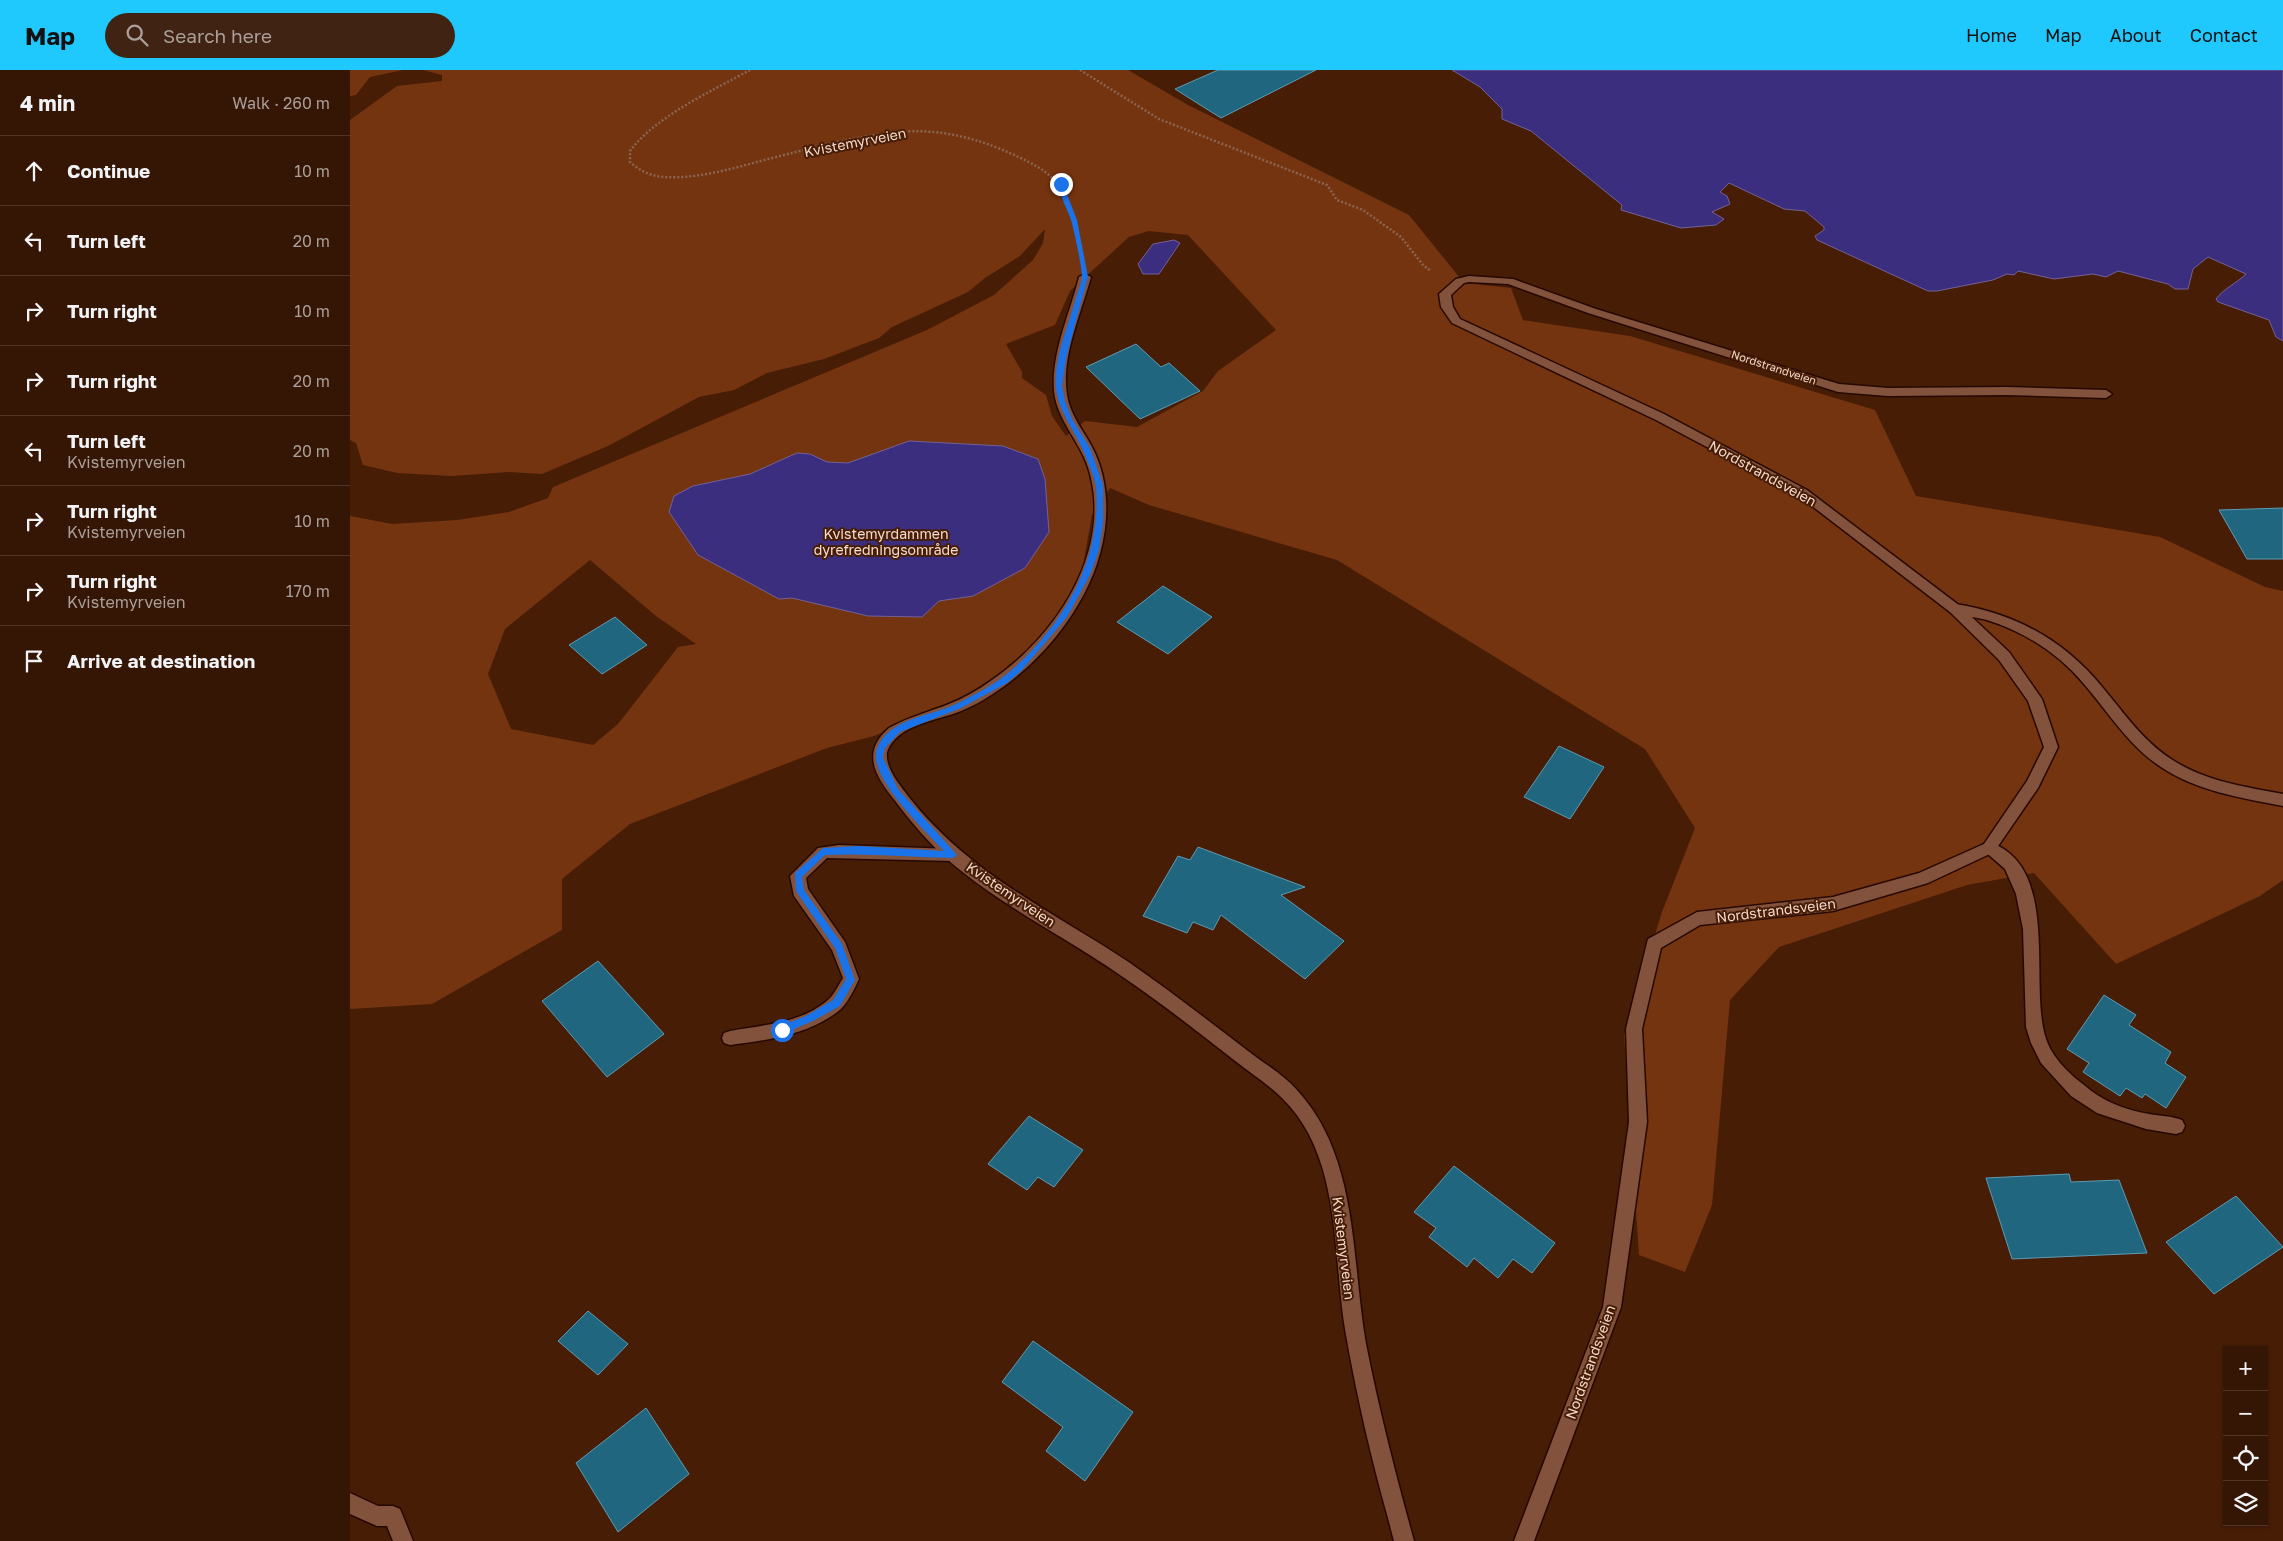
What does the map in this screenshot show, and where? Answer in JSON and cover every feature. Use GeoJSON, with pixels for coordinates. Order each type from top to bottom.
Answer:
{"type":"FeatureCollection","features":[{"type":"Feature","properties":{"kind":"street","name":"Kvistemyrveien"},"geometry":{"type":"LineString","coordinates":[[1085,277],[1063,358],[1059,386],[1068,419],[1087,448],[1100,485],[1100,523],[1095,550],[1087,575],[1064,617],[1012,674],[958,706],[897,730],[888,737],[879,758],[882,769],[895,792],[953,855],[1126,969],[1289,1092],[1307,1114],[1326,1150],[1334,1178],[1345,1234],[1350,1296],[1360,1360],[1391,1496],[1404,1541]]}},
{"type":"Feature","properties":{"kind":"street","name":"Nordstrandveien"},"geometry":{"type":"LineString","coordinates":[[1455,285],[1469,279],[1509,281],[1592,311],[1838,388],[1900,393],[2028,390],[2106,394]]}},
{"type":"Feature","properties":{"kind":"street","name":"Nordstrandsveien"},"geometry":{"type":"LineString","coordinates":[[1455,285],[1445,294],[1447,307],[1456,321],[1660,417],[1803,493],[1955,609],[2004,656],[2036,698],[2050,747],[2033,784],[1989,848],[1923,878],[1834,904],[1697,920],[1654,944],[1634,1029],[1638,1122],[1612,1307],[1524,1541]]}},
{"type":"Feature","properties":{"kind":"street"},"geometry":{"type":"LineString","coordinates":[[1955,609],[1979,611],[1997,617],[2054,648],[2077,667],[2133,735],[2166,763],[2224,788],[2283,800]]}},
{"type":"Feature","properties":{"kind":"street"},"geometry":{"type":"LineString","coordinates":[[1989,848],[2010,865],[2019,880],[2029,910],[2034,1022],[2039,1044],[2052,1064],[2077,1091],[2111,1112],[2143,1122],[2176,1126]]}},
{"type":"Feature","properties":{"kind":"street"},"geometry":{"type":"LineString","coordinates":[[730,1038],[782,1030],[810,1019],[836,1003],[851,980],[839,946],[800,891],[798,876],[823,852],[859,850],[896,854],[953,855]]}},
{"type":"Feature","properties":{"kind":"street"},"geometry":{"type":"LineString","coordinates":[[350,1503],[377,1516],[393,1516],[403,1541]]}},
{"type":"Feature","properties":{"kind":"path","name":"Kvistemyrveien"},"geometry":{"type":"LineString","coordinates":[[750,70],[647,132],[632,147],[629,153],[630,162],[636,168],[653,176],[677,176],[732,168],[864,138],[923,131],[961,135],[1028,161],[1047,172],[1061,184],[1074,220],[1085,277]]}},
{"type":"Feature","properties":{"kind":"path"},"geometry":{"type":"LineString","coordinates":[[1080,70],[1107,90],[1146,111],[1158,121],[1170,123],[1327,185],[1337,200],[1371,216],[1401,238],[1423,265],[1455,285]]}},
{"type":"Feature","properties":{"kind":"green space"},"geometry":{"type":"Polygon","coordinates":[[[350,70],[403,70],[370,77],[356,95],[350,96],[350,70]]]}},
{"type":"Feature","properties":{"kind":"green space","name":"Kvistemyrdammen dyrefredningsområde"},"geometry":{"type":"Polygon","coordinates":[[[423,70],[1128,70],[1188,105],[1409,215],[1464,283],[1511,288],[1523,320],[1630,336],[1875,410],[1916,496],[2160,537],[2265,587],[2283,591],[2283,880],[2260,896],[2116,964],[2034,873],[1967,885],[1779,947],[1730,1000],[1712,1205],[1685,1272],[1639,1255],[1624,1035],[1662,912],[1695,828],[1645,749],[1337,560],[1149,505],[1110,488],[1092,515],[1082,571],[1064,606],[1034,647],[975,695],[874,736],[827,748],[630,824],[562,879],[562,930],[432,1004],[350,1009],[350,516],[392,524],[457,520],[509,512],[548,498],[553,487],[927,330],[994,295],[1033,260],[1043,243],[1045,229],[1020,256],[985,278],[968,292],[892,327],[879,338],[824,359],[767,373],[734,390],[699,397],[608,446],[542,474],[509,472],[452,476],[397,473],[363,465],[356,443],[350,440],[350,120],[397,86],[442,81],[442,75],[423,70]],[[1149,231],[1129,237],[1070,291],[1055,325],[1006,344],[1022,372],[1022,378],[1046,395],[1052,416],[1066,436],[1085,421],[1137,427],[1203,391],[1218,371],[1276,330],[1188,235],[1149,231]],[[590,560],[505,629],[488,674],[511,729],[593,745],[618,724],[678,647],[696,644],[656,616],[590,560]]]}},
{"type":"Feature","properties":{"kind":"shaded area"},"geometry":{"type":"Polygon","coordinates":[[[1452,70],[2283,70],[2283,341],[2276,337],[2269,320],[2218,302],[2216,299],[2219,295],[2246,274],[2208,257],[2193,269],[2188,289],[2175,289],[2168,284],[2118,271],[2106,277],[2093,274],[2054,279],[2018,271],[2014,275],[2007,274],[1993,280],[1937,291],[1928,291],[1817,240],[1815,236],[1824,230],[1824,227],[1805,211],[1784,209],[1729,183],[1720,192],[1727,196],[1730,204],[1712,212],[1724,219],[1716,225],[1681,228],[1621,210],[1622,205],[1531,131],[1502,119],[1502,109],[1480,87],[1452,70]]]}},
{"type":"Feature","properties":{"kind":"shaded area"},"geometry":{"type":"Polygon","coordinates":[[[1174,240],[1180,243],[1159,274],[1143,274],[1138,264],[1153,244],[1174,240]]]}},
{"type":"Feature","properties":{"kind":"shaded area"},"geometry":{"type":"Polygon","coordinates":[[[909,441],[1003,446],[1038,459],[1045,479],[1049,532],[1025,568],[973,596],[939,601],[922,617],[868,616],[792,598],[779,599],[698,555],[669,512],[674,496],[693,486],[750,474],[797,453],[810,454],[827,462],[848,463],[909,441]]]}},
{"type":"Feature","properties":{"kind":"building"},"geometry":{"type":"Polygon","coordinates":[[[1218,70],[1316,70],[1221,118],[1175,89],[1218,70]]]}},
{"type":"Feature","properties":{"kind":"building"},"geometry":{"type":"Polygon","coordinates":[[[1136,344],[1161,367],[1169,363],[1200,391],[1140,419],[1086,367],[1136,344]]]}},
{"type":"Feature","properties":{"kind":"building"},"geometry":{"type":"Polygon","coordinates":[[[2283,508],[2283,559],[2247,559],[2219,510],[2283,508]]]}},
{"type":"Feature","properties":{"kind":"building"},"geometry":{"type":"Polygon","coordinates":[[[1163,586],[1212,617],[1168,654],[1117,622],[1163,586]]]}},
{"type":"Feature","properties":{"kind":"building"},"geometry":{"type":"Polygon","coordinates":[[[615,617],[647,645],[602,674],[569,645],[615,617]]]}},
{"type":"Feature","properties":{"kind":"building"},"geometry":{"type":"Polygon","coordinates":[[[1559,746],[1604,767],[1570,819],[1524,797],[1559,746]]]}},
{"type":"Feature","properties":{"kind":"building"},"geometry":{"type":"Polygon","coordinates":[[[1198,847],[1305,887],[1281,895],[1344,941],[1305,979],[1221,915],[1213,930],[1193,922],[1187,933],[1143,916],[1178,856],[1190,860],[1198,847]]]}},
{"type":"Feature","properties":{"kind":"building"},"geometry":{"type":"Polygon","coordinates":[[[598,961],[664,1034],[607,1077],[542,1001],[598,961]]]}},
{"type":"Feature","properties":{"kind":"building"},"geometry":{"type":"Polygon","coordinates":[[[2104,995],[2136,1015],[2129,1025],[2171,1052],[2165,1063],[2186,1077],[2166,1108],[2145,1094],[2142,1098],[2126,1088],[2120,1096],[2083,1072],[2089,1063],[2067,1049],[2104,995]]]}},
{"type":"Feature","properties":{"kind":"building"},"geometry":{"type":"Polygon","coordinates":[[[1029,1116],[1083,1150],[1054,1187],[1038,1177],[1027,1190],[988,1164],[1029,1116]]]}},
{"type":"Feature","properties":{"kind":"building"},"geometry":{"type":"Polygon","coordinates":[[[1454,1166],[1555,1243],[1532,1273],[1513,1259],[1498,1278],[1474,1258],[1467,1267],[1429,1237],[1436,1228],[1414,1212],[1454,1166]]]}},
{"type":"Feature","properties":{"kind":"building"},"geometry":{"type":"Polygon","coordinates":[[[2069,1174],[2071,1182],[2119,1180],[2147,1253],[2012,1259],[1986,1178],[2069,1174]]]}},
{"type":"Feature","properties":{"kind":"building"},"geometry":{"type":"Polygon","coordinates":[[[2236,1196],[2283,1247],[2214,1294],[2166,1242],[2236,1196]]]}},
{"type":"Feature","properties":{"kind":"building"},"geometry":{"type":"Polygon","coordinates":[[[588,1311],[628,1344],[598,1375],[558,1341],[588,1311]]]}},
{"type":"Feature","properties":{"kind":"building"},"geometry":{"type":"Polygon","coordinates":[[[1033,1341],[1133,1412],[1085,1481],[1046,1451],[1063,1427],[1002,1382],[1033,1341]]]}},
{"type":"Feature","properties":{"kind":"building"},"geometry":{"type":"Polygon","coordinates":[[[646,1408],[689,1474],[618,1532],[576,1463],[646,1408]]]}},
{"type":"Feature","properties":{"kind":"route"},"geometry":{"type":"LineString","coordinates":[[782,1030],[810,1019],[836,1003],[851,980],[839,946],[800,891],[798,876],[823,852],[859,850],[896,854],[953,855],[895,792],[882,769],[879,758],[881,748],[888,737],[897,730],[958,706],[1004,681],[1019,668],[1064,617],[1087,575],[1095,550],[1100,523],[1100,485],[1096,469],[1087,448],[1068,419],[1059,386],[1063,358],[1078,309],[1085,277],[1074,220],[1061,184]]}}]}
